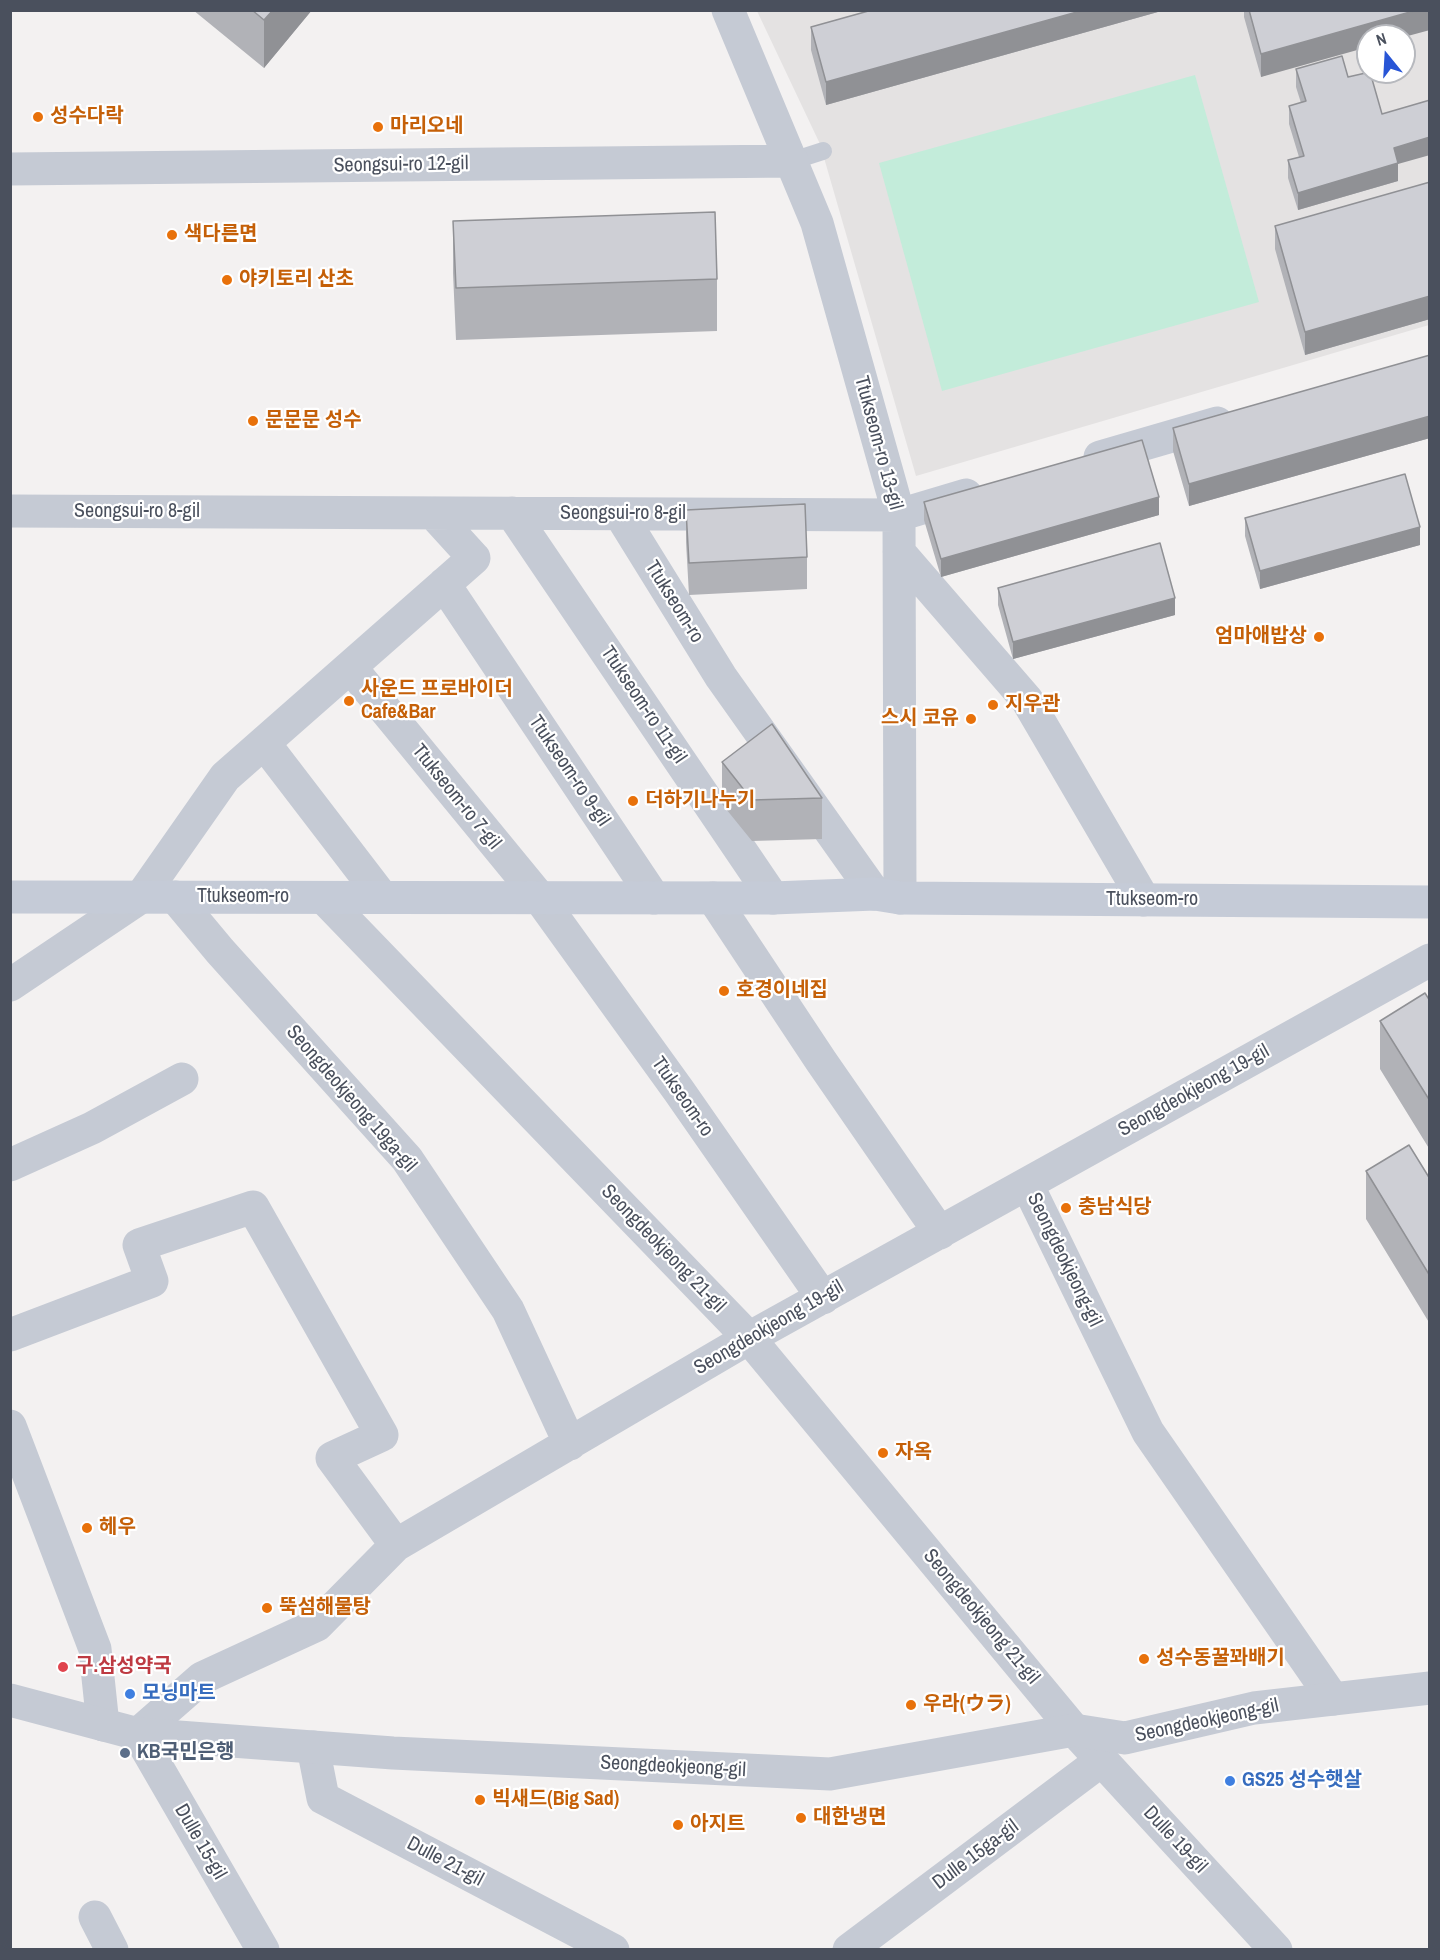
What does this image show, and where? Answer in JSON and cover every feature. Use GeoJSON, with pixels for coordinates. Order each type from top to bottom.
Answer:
{"type":"FeatureCollection","features":[{"type":"Feature","properties":{"kind":"main road","name":"Ttukseom-ro"},"geometry":{"type":"LineString","coordinates":[[10,897],[773,898],[887,896],[1430,902]]}},
{"type":"Feature","properties":{"kind":"street","name":"Ttukseom-ro 13-gil"},"geometry":{"type":"LineString","coordinates":[[729,10],[818,223],[899,515],[887,896]]}},
{"type":"Feature","properties":{"kind":"street","name":"Seongsui-ro 12-gil"},"geometry":{"type":"LineString","coordinates":[[10,169],[792,161]]}},
{"type":"Feature","properties":{"kind":"street"},"geometry":{"type":"LineString","coordinates":[[1068,466],[1249,414]]}},
{"type":"Feature","properties":{"kind":"street","name":"Seongsui-ro 8-gil"},"geometry":{"type":"LineString","coordinates":[[10,511],[899,515],[989,489]]}},
{"type":"Feature","properties":{"kind":"street"},"geometry":{"type":"LineString","coordinates":[[10,986],[141,897],[225,777],[474,558],[433,513]]}},
{"type":"Feature","properties":{"kind":"street","name":"Ttukseom-ro 11-gil"},"geometry":{"type":"LineString","coordinates":[[512,513],[773,898]]}},
{"type":"Feature","properties":{"kind":"street","name":"Ttukseom-ro"},"geometry":{"type":"LineString","coordinates":[[620,514],[721,677],[887,896]]}},
{"type":"Feature","properties":{"kind":"street"},"geometry":{"type":"LineString","coordinates":[[899,552],[1026,700],[1144,900]]}},
{"type":"Feature","properties":{"kind":"street","name":"Ttukseom-ro 9-gil"},"geometry":{"type":"LineString","coordinates":[[444,585],[654,898]]}},
{"type":"Feature","properties":{"kind":"street","name":"Ttukseom-ro 7-gil"},"geometry":{"type":"LineString","coordinates":[[351,668],[539,897]]}},
{"type":"Feature","properties":{"kind":"street"},"geometry":{"type":"LineString","coordinates":[[264,743],[382,897]]}},
{"type":"Feature","properties":{"kind":"street","name":"Seongdeokjeong 19ga-gil"},"geometry":{"type":"LineString","coordinates":[[175,897],[220,951],[407,1160],[508,1310],[570,1444]]}},
{"type":"Feature","properties":{"kind":"street","name":"Ttukseom-ro"},"geometry":{"type":"LineString","coordinates":[[539,897],[679,1091],[823,1298]]}},
{"type":"Feature","properties":{"kind":"street","name":"Seongdeokjeong 21-gil"},"geometry":{"type":"LineString","coordinates":[[324,898],[749,1338],[1074,1730]]}},
{"type":"Feature","properties":{"kind":"street"},"geometry":{"type":"LineString","coordinates":[[713,898],[940,1233]]}},
{"type":"Feature","properties":{"kind":"street","name":"Seongdeokjeong 19-gil"},"geometry":{"type":"LineString","coordinates":[[138,1734],[202,1678],[317,1625],[396,1545],[749,1338],[1430,960]]}},
{"type":"Feature","properties":{"kind":"street"},"geometry":{"type":"LineString","coordinates":[[10,1165],[92,1128],[182,1079]]}},
{"type":"Feature","properties":{"kind":"street","name":"Seongdeokjeong-gil"},"geometry":{"type":"LineString","coordinates":[[1027,1184],[1148,1432],[1334,1699]]}},
{"type":"Feature","properties":{"kind":"street"},"geometry":{"type":"LineString","coordinates":[[10,1335],[152,1281],[139,1245],[252,1207],[382,1435],[332,1458],[396,1545]]}},
{"type":"Feature","properties":{"kind":"street"},"geometry":{"type":"LineString","coordinates":[[10,1426],[95,1649],[103,1725]]}},
{"type":"Feature","properties":{"kind":"street","name":"Seongdeokjeong-gil"},"geometry":{"type":"LineString","coordinates":[[10,1700],[138,1734],[405,1754],[830,1774],[1074,1730],[1125,1738],[1254,1708],[1428,1692]]}},
{"type":"Feature","properties":{"kind":"street","name":"Dulle 19-gil"},"geometry":{"type":"LineString","coordinates":[[1074,1730],[1276,1950]]}},
{"type":"Feature","properties":{"kind":"street","name":"Dulle 15-gil"},"geometry":{"type":"LineString","coordinates":[[138,1734],[263,1950]]}},
{"type":"Feature","properties":{"kind":"street","name":"Dulle 21-gil"},"geometry":{"type":"LineString","coordinates":[[313,1748],[323,1798],[613,1950]]}},
{"type":"Feature","properties":{"kind":"street","name":"Dulle 15ga-gil"},"geometry":{"type":"LineString","coordinates":[[849,1950],[1102,1760]]}},
{"type":"Feature","properties":{"kind":"street"},"geometry":{"type":"LineString","coordinates":[[95,1917],[112,1950]]}},
{"type":"Feature","properties":{"kind":"lane"},"geometry":{"type":"LineString","coordinates":[[792,161],[823,151]]}},
{"type":"Feature","properties":{"kind":"shaded area"},"geometry":{"type":"Polygon","coordinates":[[[757,11],[1429,11],[1429,325],[916,476],[820,144],[757,11]]]}},
{"type":"Feature","properties":{"kind":"green space"},"geometry":{"type":"Polygon","coordinates":[[[1195,75],[1259,302],[942,391],[879,163],[1195,75]]]}},
{"type":"Feature","properties":{"kind":"building"},"geometry":{"type":"Polygon","coordinates":[[[252,10],[273,10],[264,20],[252,10]]]}},
{"type":"Feature","properties":{"kind":"building"},"geometry":{"type":"Polygon","coordinates":[[[872,10],[1084,10],[826,82],[811,27],[872,10]]]}},
{"type":"Feature","properties":{"kind":"building"},"geometry":{"type":"Polygon","coordinates":[[[1249,10],[1417,10],[1367,24],[1356,24],[1356,27],[1261,54],[1249,10]]]}},
{"type":"Feature","properties":{"kind":"building"},"geometry":{"type":"Polygon","coordinates":[[[1342,56],[1348,77],[1356,75],[1356,84],[1373,84],[1382,114],[1430,100],[1430,137],[1394,148],[1398,163],[1298,193],[1288,160],[1304,156],[1289,106],[1306,101],[1296,69],[1342,56]]]}},
{"type":"Feature","properties":{"kind":"building"},"geometry":{"type":"Polygon","coordinates":[[[1430,182],[1430,296],[1305,332],[1275,226],[1430,182]]]}},
{"type":"Feature","properties":{"kind":"building"},"geometry":{"type":"Polygon","coordinates":[[[715,212],[717,279],[456,288],[453,221],[715,212]]]}},
{"type":"Feature","properties":{"kind":"building"},"geometry":{"type":"Polygon","coordinates":[[[1430,355],[1430,416],[1189,484],[1173,428],[1430,355]]]}},
{"type":"Feature","properties":{"kind":"building"},"geometry":{"type":"Polygon","coordinates":[[[1142,440],[1159,497],[941,559],[924,502],[1142,440]]]}},
{"type":"Feature","properties":{"kind":"building"},"geometry":{"type":"Polygon","coordinates":[[[1405,474],[1420,527],[1260,571],[1245,518],[1405,474]]]}},
{"type":"Feature","properties":{"kind":"building"},"geometry":{"type":"Polygon","coordinates":[[[805,504],[807,557],[689,563],[686,510],[805,504]]]}},
{"type":"Feature","properties":{"kind":"building"},"geometry":{"type":"Polygon","coordinates":[[[1160,543],[1175,598],[1013,642],[998,588],[1160,543]]]}},
{"type":"Feature","properties":{"kind":"building"},"geometry":{"type":"Polygon","coordinates":[[[772,724],[822,798],[752,800],[722,762],[772,724]]]}},
{"type":"Feature","properties":{"kind":"building"},"geometry":{"type":"Polygon","coordinates":[[[1425,993],[1430,1001],[1430,1101],[1380,1021],[1425,993]]]}},
{"type":"Feature","properties":{"kind":"building"},"geometry":{"type":"Polygon","coordinates":[[[1409,1145],[1430,1179],[1430,1276],[1366,1171],[1409,1145]]]}},
{"type":"Feature","properties":{"kind":"place","name":"성수다락"},"geometry":{"type":"Point","coordinates":[38,117]}},
{"type":"Feature","properties":{"kind":"place","name":"마리오네"},"geometry":{"type":"Point","coordinates":[378,127]}},
{"type":"Feature","properties":{"kind":"place","name":"색다른면"},"geometry":{"type":"Point","coordinates":[172,235]}},
{"type":"Feature","properties":{"kind":"place","name":"야키토리 산초"},"geometry":{"type":"Point","coordinates":[227,280]}},
{"type":"Feature","properties":{"kind":"place","name":"문문문 성수"},"geometry":{"type":"Point","coordinates":[253,421]}},
{"type":"Feature","properties":{"kind":"place","name":"엄마애밥상"},"geometry":{"type":"Point","coordinates":[1319,637]}},
{"type":"Feature","properties":{"kind":"place","name":"사운드 프로바이더 Cafe&Bar"},"geometry":{"type":"Point","coordinates":[349,701]}},
{"type":"Feature","properties":{"kind":"place","name":"지우관"},"geometry":{"type":"Point","coordinates":[993,705]}},
{"type":"Feature","properties":{"kind":"place","name":"스시 코유"},"geometry":{"type":"Point","coordinates":[971,719]}},
{"type":"Feature","properties":{"kind":"place","name":"더하기나누기"},"geometry":{"type":"Point","coordinates":[633,801]}},
{"type":"Feature","properties":{"kind":"place","name":"호경이네집"},"geometry":{"type":"Point","coordinates":[724,991]}},
{"type":"Feature","properties":{"kind":"place","name":"충남식당"},"geometry":{"type":"Point","coordinates":[1066,1208]}},
{"type":"Feature","properties":{"kind":"place","name":"자옥"},"geometry":{"type":"Point","coordinates":[883,1453]}},
{"type":"Feature","properties":{"kind":"place","name":"헤우"},"geometry":{"type":"Point","coordinates":[87,1528]}},
{"type":"Feature","properties":{"kind":"place","name":"뚝섬해물탕"},"geometry":{"type":"Point","coordinates":[267,1608]}},
{"type":"Feature","properties":{"kind":"place","name":"성수동꿀꽈배기"},"geometry":{"type":"Point","coordinates":[1144,1659]}},
{"type":"Feature","properties":{"kind":"place","name":"구.삼성약국"},"geometry":{"type":"Point","coordinates":[63,1667]}},
{"type":"Feature","properties":{"kind":"place","name":"모닝마트"},"geometry":{"type":"Point","coordinates":[130,1694]}},
{"type":"Feature","properties":{"kind":"place","name":"우라(ウラ)"},"geometry":{"type":"Point","coordinates":[911,1705]}},
{"type":"Feature","properties":{"kind":"place","name":"KB국민은행"},"geometry":{"type":"Point","coordinates":[125,1753]}},
{"type":"Feature","properties":{"kind":"place","name":"GS25 성수햇살"},"geometry":{"type":"Point","coordinates":[1230,1781]}},
{"type":"Feature","properties":{"kind":"place","name":"빅새드(Big Sad)"},"geometry":{"type":"Point","coordinates":[480,1800]}},
{"type":"Feature","properties":{"kind":"place","name":"대한냉면"},"geometry":{"type":"Point","coordinates":[801,1818]}},
{"type":"Feature","properties":{"kind":"place","name":"아지트"},"geometry":{"type":"Point","coordinates":[678,1825]}}]}
